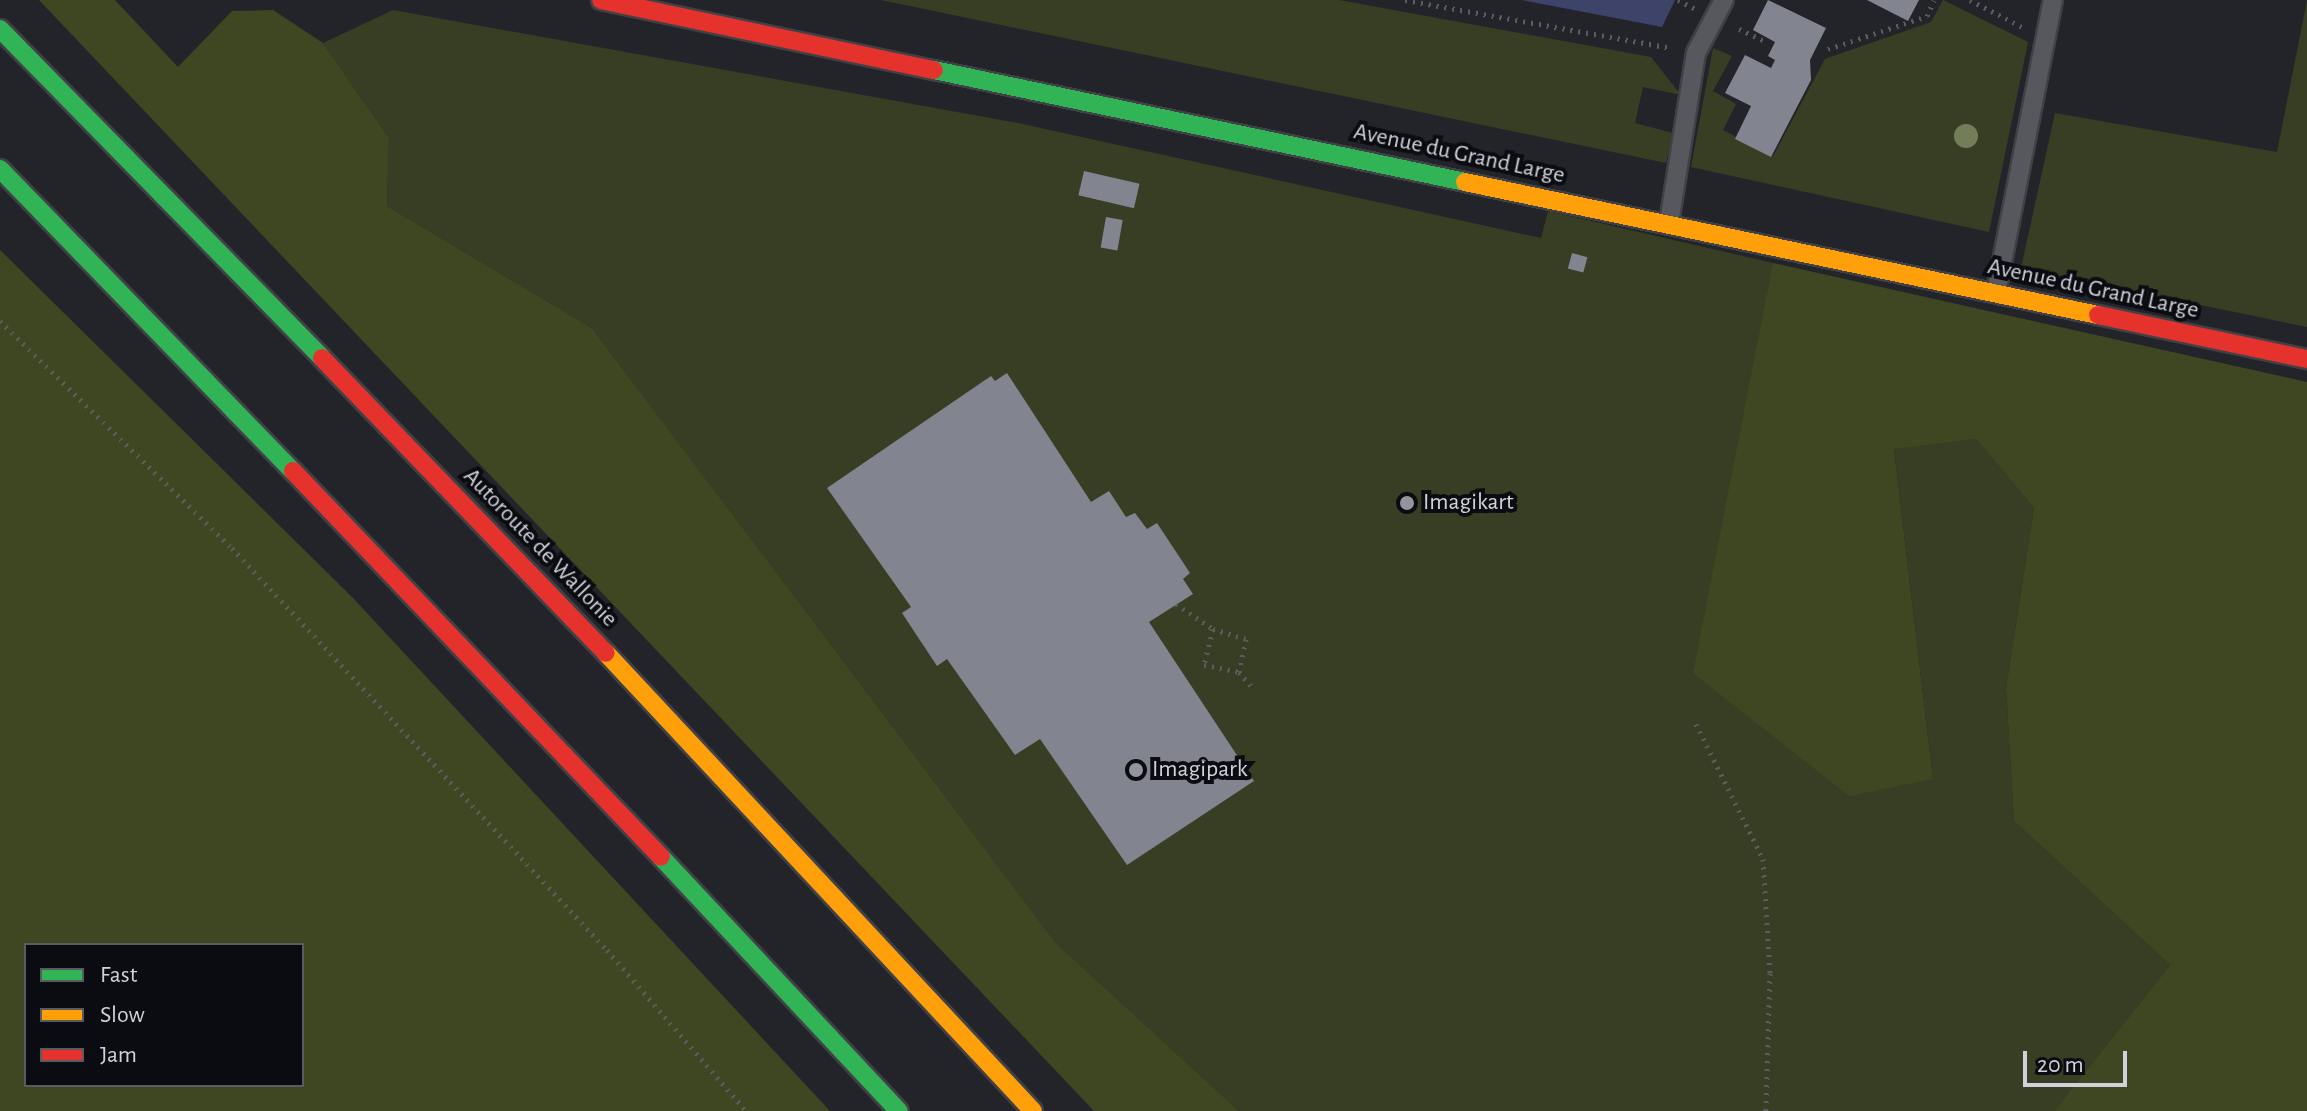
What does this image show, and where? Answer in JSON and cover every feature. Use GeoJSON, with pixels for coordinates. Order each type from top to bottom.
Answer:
{"type":"FeatureCollection","features":[{"type":"Feature","properties":{"kind":"main road","name":"Avenue du Grand Large"},"geometry":{"type":"LineString","coordinates":[[601,0],[2307,359]]}},
{"type":"Feature","properties":{"kind":"main road","name":"Autoroute de Wallonie"},"geometry":{"type":"LineString","coordinates":[[0,29],[507,546],[1033,1111]]}},
{"type":"Feature","properties":{"kind":"main road"},"geometry":{"type":"LineString","coordinates":[[0,169],[445,627],[899,1111]]}},
{"type":"Feature","properties":{"kind":"lane"},"geometry":{"type":"LineString","coordinates":[[1669,223],[1696,53],[1724,0]]}},
{"type":"Feature","properties":{"kind":"lane"},"geometry":{"type":"LineString","coordinates":[[1996,293],[2053,0]]}},
{"type":"Feature","properties":{"kind":"path"},"geometry":{"type":"LineString","coordinates":[[1405,0],[1696,53]]}},
{"type":"Feature","properties":{"kind":"path"},"geometry":{"type":"LineString","coordinates":[[1828,49],[1927,16],[1934,0]]}},
{"type":"Feature","properties":{"kind":"path"},"geometry":{"type":"LineString","coordinates":[[1970,0],[2045,39]]}},
{"type":"Feature","properties":{"kind":"path"},"geometry":{"type":"LineString","coordinates":[[0,321],[243,559],[607,950],[746,1111]]}},
{"type":"Feature","properties":{"kind":"path"},"geometry":{"type":"LineString","coordinates":[[1176,604],[1213,629],[1246,639],[1239,672]]}},
{"type":"Feature","properties":{"kind":"path"},"geometry":{"type":"LineString","coordinates":[[1213,629],[1204,665],[1239,672],[1252,687]]}},
{"type":"Feature","properties":{"kind":"path"},"geometry":{"type":"LineString","coordinates":[[1696,724],[1763,859],[1770,973],[1766,1111]]}},
{"type":"Feature","properties":{"kind":"green space"},"geometry":{"type":"Polygon","coordinates":[[[39,0],[115,0],[178,67],[232,11],[273,10],[323,43],[389,138],[387,206],[592,328],[1056,943],[1239,1111],[1094,1111],[39,0]]]}},
{"type":"Feature","properties":{"kind":"green space"},"geometry":{"type":"Polygon","coordinates":[[[881,0],[1339,0],[1651,57],[1681,95],[1643,87],[1635,123],[1673,133],[1666,163],[881,0]]]}},
{"type":"Feature","properties":{"kind":"green space"},"geometry":{"type":"Polygon","coordinates":[[[1943,0],[2028,42],[1989,232],[1691,167],[1713,48],[1732,56],[1713,91],[1736,104],[1723,130],[1773,156],[1825,59],[1931,22],[1943,0]]]}},
{"type":"Feature","properties":{"kind":"green space"},"geometry":{"type":"Polygon","coordinates":[[[2307,0],[2307,327],[2021,268],[2055,113],[2277,152],[2307,0]]]}},
{"type":"Feature","properties":{"kind":"green space","name":"Imagipark"},"geometry":{"type":"Polygon","coordinates":[[[393,10],[1018,123],[1541,238],[1548,211],[1773,263],[1933,779],[1894,448],[1976,439],[2034,508],[2006,688],[2014,821],[2170,965],[2054,1111],[1239,1111],[1056,943],[592,328],[387,206],[389,138],[323,43],[393,10]]]}},
{"type":"Feature","properties":{"kind":"green space"},"geometry":{"type":"Polygon","coordinates":[[[0,250],[352,597],[830,1111],[0,1111],[0,250]]]}},
{"type":"Feature","properties":{"kind":"green space"},"geometry":{"type":"Polygon","coordinates":[[[1773,263],[2307,382],[2307,1111],[2054,1111],[2170,965],[2014,821],[2006,688],[2034,508],[1976,439],[1894,449],[1933,779],[1849,796],[1693,673],[1773,263]]]}},
{"type":"Feature","properties":{"kind":"water"},"geometry":{"type":"Polygon","coordinates":[[[1522,0],[1675,0],[1662,27],[1522,0]]]}},
{"type":"Feature","properties":{"kind":"building"},"geometry":{"type":"Polygon","coordinates":[[[1768,0],[1826,28],[1810,60],[1811,80],[1771,157],[1735,139],[1751,106],[1725,93],[1745,55],[1771,68],[1775,60],[1768,56],[1775,42],[1753,30],[1768,0]]]}},
{"type":"Feature","properties":{"kind":"building"},"geometry":{"type":"Polygon","coordinates":[[[1867,0],[1919,0],[1908,21],[1867,0]]]}},
{"type":"Feature","properties":{"kind":"building"},"geometry":{"type":"Polygon","coordinates":[[[1084,171],[1140,184],[1134,208],[1078,195],[1084,171]]]}},
{"type":"Feature","properties":{"kind":"building"},"geometry":{"type":"Polygon","coordinates":[[[1106,217],[1123,220],[1117,250],[1101,248],[1106,217]]]}},
{"type":"Feature","properties":{"kind":"building"},"geometry":{"type":"Polygon","coordinates":[[[1572,253],[1587,257],[1583,273],[1568,268],[1572,253]]]}},
{"type":"Feature","properties":{"kind":"building"},"geometry":{"type":"Polygon","coordinates":[[[1007,373],[1091,502],[1109,491],[1126,517],[1135,513],[1147,529],[1157,523],[1190,573],[1183,579],[1193,594],[1149,622],[1254,781],[1127,865],[1040,739],[1015,755],[947,659],[937,666],[902,613],[911,607],[827,488],[991,376],[995,381],[1007,373]]]}},
{"type":"Feature","properties":{"kind":"traffic: fast"},"geometry":{"type":"LineString","coordinates":[[0,29],[322,358]]}},
{"type":"Feature","properties":{"kind":"traffic: fast"},"geometry":{"type":"LineString","coordinates":[[934,70],[1465,182]]}},
{"type":"Feature","properties":{"kind":"traffic: fast"},"geometry":{"type":"LineString","coordinates":[[0,169],[293,471]]}},
{"type":"Feature","properties":{"kind":"traffic: fast"},"geometry":{"type":"LineString","coordinates":[[661,857],[899,1111]]}},
{"type":"Feature","properties":{"kind":"traffic: slow"},"geometry":{"type":"LineString","coordinates":[[1465,182],[2098,315]]}},
{"type":"Feature","properties":{"kind":"traffic: slow"},"geometry":{"type":"LineString","coordinates":[[606,653],[1033,1111]]}},
{"type":"Feature","properties":{"kind":"traffic: jam"},"geometry":{"type":"LineString","coordinates":[[601,0],[934,70]]}},
{"type":"Feature","properties":{"kind":"traffic: jam"},"geometry":{"type":"LineString","coordinates":[[2098,315],[2307,359]]}},
{"type":"Feature","properties":{"kind":"traffic: jam"},"geometry":{"type":"LineString","coordinates":[[322,358],[606,653]]}},
{"type":"Feature","properties":{"kind":"traffic: jam"},"geometry":{"type":"LineString","coordinates":[[293,471],[661,857]]}},
{"type":"Feature","properties":{"kind":"place","name":"Imagikart"},"geometry":{"type":"Point","coordinates":[1407,503]}},
{"type":"Feature","properties":{"kind":"place","name":"Imagipark"},"geometry":{"type":"Point","coordinates":[1136,770]}}]}
